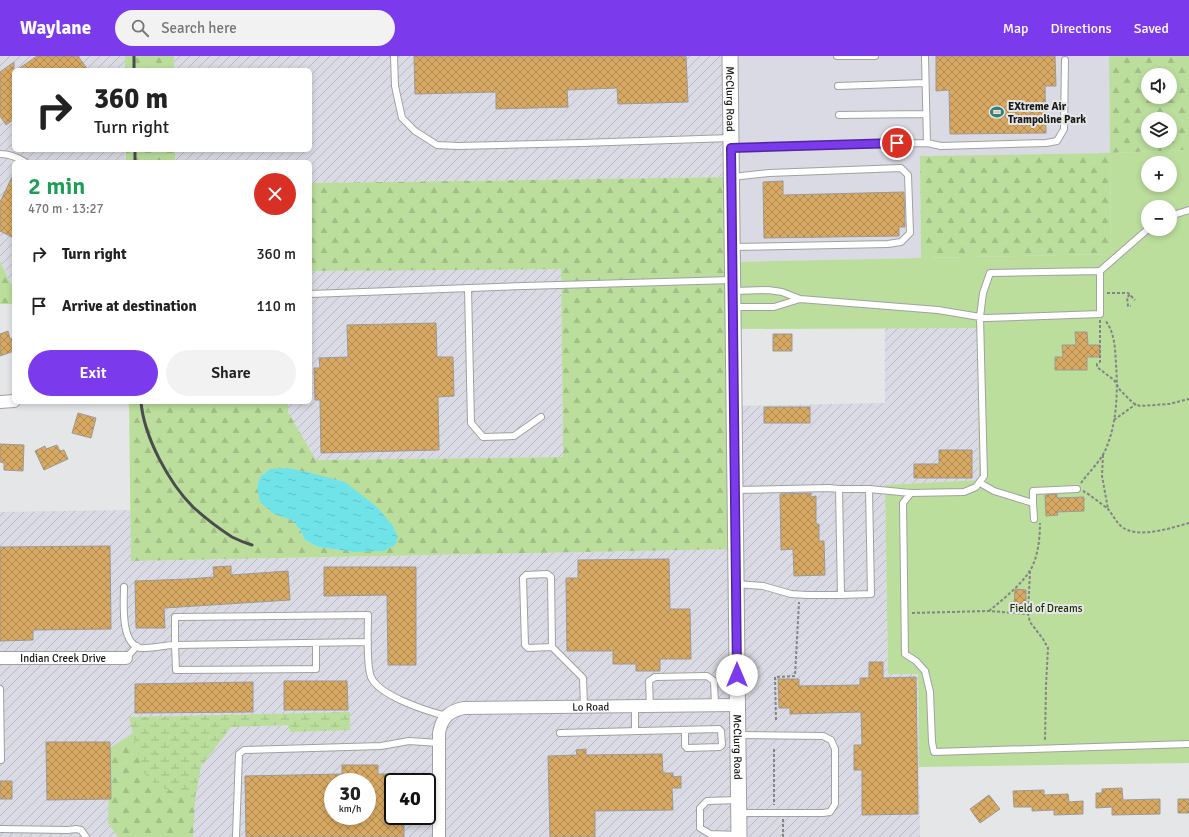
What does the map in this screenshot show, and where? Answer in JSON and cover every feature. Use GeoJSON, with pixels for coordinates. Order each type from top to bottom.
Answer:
{"type":"FeatureCollection","features":[{"type":"Feature","properties":{"kind":"street","name":"McClurg Road"},"geometry":{"type":"LineString","coordinates":[[730,56],[739,836]]}},
{"type":"Feature","properties":{"kind":"street"},"geometry":{"type":"LineString","coordinates":[[0,402],[12,401]]}},
{"type":"Feature","properties":{"kind":"street","name":"Indian Creek Drive"},"geometry":{"type":"LineString","coordinates":[[0,658],[126,658]]}},
{"type":"Feature","properties":{"kind":"street","name":"Lo Road"},"geometry":{"type":"LineString","coordinates":[[446,716],[455,710],[464,708],[737,705]]}},
{"type":"Feature","properties":{"kind":"street"},"geometry":{"type":"LineString","coordinates":[[439,837],[439,743],[440,726],[446,716]]}},
{"type":"Feature","properties":{"kind":"lane"},"geometry":{"type":"LineString","coordinates":[[394,56],[395,86],[402,118],[415,131],[437,145],[458,146],[927,142],[941,146],[1046,143],[1057,141],[1064,129],[1065,60]]}},
{"type":"Feature","properties":{"kind":"lane"},"geometry":{"type":"LineString","coordinates":[[837,56],[875,56]]}},
{"type":"Feature","properties":{"kind":"lane"},"geometry":{"type":"LineString","coordinates":[[925,56],[927,142]]}},
{"type":"Feature","properties":{"kind":"lane"},"geometry":{"type":"LineString","coordinates":[[838,86],[925,83]]}},
{"type":"Feature","properties":{"kind":"lane"},"geometry":{"type":"LineString","coordinates":[[839,115],[926,114]]}},
{"type":"Feature","properties":{"kind":"lane"},"geometry":{"type":"LineString","coordinates":[[0,154],[6,154],[22,160]]}},
{"type":"Feature","properties":{"kind":"lane"},"geometry":{"type":"LineString","coordinates":[[731,177],[768,173],[901,168],[908,175],[910,233],[901,242],[888,244],[732,247]]}},
{"type":"Feature","properties":{"kind":"lane"},"geometry":{"type":"LineString","coordinates":[[1177,214],[1189,210]]}},
{"type":"Feature","properties":{"kind":"lane"},"geometry":{"type":"LineString","coordinates":[[735,490],[829,488],[869,489],[911,493],[964,492],[976,487],[984,476],[980,317],[983,294],[990,273],[1100,271],[1141,235]]}},
{"type":"Feature","properties":{"kind":"lane"},"geometry":{"type":"LineString","coordinates":[[312,294],[468,288],[732,286],[782,292],[800,299],[938,310],[986,318],[1100,314],[1100,271]]}},
{"type":"Feature","properties":{"kind":"lane"},"geometry":{"type":"LineString","coordinates":[[468,288],[471,424],[484,438],[514,436],[541,417]]}},
{"type":"Feature","properties":{"kind":"lane"},"geometry":{"type":"LineString","coordinates":[[733,307],[774,307],[800,299]]}},
{"type":"Feature","properties":{"kind":"lane"},"geometry":{"type":"LineString","coordinates":[[980,482],[994,491],[1033,503]]}},
{"type":"Feature","properties":{"kind":"lane"},"geometry":{"type":"LineString","coordinates":[[1034,519],[1033,491],[1077,488]]}},
{"type":"Feature","properties":{"kind":"lane"},"geometry":{"type":"LineString","coordinates":[[839,489],[841,595]]}},
{"type":"Feature","properties":{"kind":"lane"},"geometry":{"type":"LineString","coordinates":[[736,584],[763,586],[800,595],[871,594],[869,489]]}},
{"type":"Feature","properties":{"kind":"lane"},"geometry":{"type":"LineString","coordinates":[[911,493],[903,503],[905,654],[916,661],[926,671],[930,692],[932,742],[934,752],[1189,744]]}},
{"type":"Feature","properties":{"kind":"lane"},"geometry":{"type":"LineString","coordinates":[[552,647],[528,648],[525,645],[523,578],[526,575],[547,574],[551,577],[552,647],[583,678],[584,707]]}},
{"type":"Feature","properties":{"kind":"lane"},"geometry":{"type":"LineString","coordinates":[[124,587],[123,618],[127,634],[134,645],[141,648],[175,645],[368,642]]}},
{"type":"Feature","properties":{"kind":"lane"},"geometry":{"type":"LineString","coordinates":[[316,642],[316,669],[176,670],[175,617],[368,615],[368,665],[371,677],[376,684],[386,693],[432,712],[446,716]]}},
{"type":"Feature","properties":{"kind":"lane"},"geometry":{"type":"LineString","coordinates":[[126,658],[138,646]]}},
{"type":"Feature","properties":{"kind":"lane"},"geometry":{"type":"LineString","coordinates":[[650,707],[649,681],[655,677],[707,676],[714,681],[715,705]]}},
{"type":"Feature","properties":{"kind":"lane"},"geometry":{"type":"LineString","coordinates":[[0,689],[1,760]]}},
{"type":"Feature","properties":{"kind":"lane"},"geometry":{"type":"LineString","coordinates":[[635,707],[635,731]]}},
{"type":"Feature","properties":{"kind":"lane"},"geometry":{"type":"LineString","coordinates":[[560,733],[719,729],[721,731],[722,745],[720,747],[687,748],[685,746],[685,730]]}},
{"type":"Feature","properties":{"kind":"lane"},"geometry":{"type":"LineString","coordinates":[[737,735],[823,736],[831,740],[835,749],[835,804],[830,812],[823,813],[738,807],[707,801],[700,808],[700,828],[710,834],[739,836]]}},
{"type":"Feature","properties":{"kind":"lane"},"geometry":{"type":"LineString","coordinates":[[236,837],[239,754],[244,750],[381,746],[409,741],[439,743]]}},
{"type":"Feature","properties":{"kind":"lane"},"geometry":{"type":"LineString","coordinates":[[0,829],[81,830],[86,837]]}},
{"type":"Feature","properties":{"kind":"lane"},"geometry":{"type":"LineString","coordinates":[[49,830],[50,837]]}},
{"type":"Feature","properties":{"kind":"path"},"geometry":{"type":"LineString","coordinates":[[1100,293],[1124,292],[1130,294],[1135,300]]}},
{"type":"Feature","properties":{"kind":"path"},"geometry":{"type":"LineString","coordinates":[[1130,294],[1127,297],[1128,306],[1132,306]]}},
{"type":"Feature","properties":{"kind":"path"},"geometry":{"type":"LineString","coordinates":[[1100,314],[1100,362],[1097,364],[1097,367],[1117,384],[1120,390],[1133,403],[1140,406],[1169,404],[1189,399]]}},
{"type":"Feature","properties":{"kind":"path"},"geometry":{"type":"LineString","coordinates":[[1100,314],[1112,331],[1114,339],[1117,384],[1114,420],[1104,454],[1102,468],[1108,509]]}},
{"type":"Feature","properties":{"kind":"path"},"geometry":{"type":"LineString","coordinates":[[1114,420],[1136,404]]}},
{"type":"Feature","properties":{"kind":"path"},"geometry":{"type":"LineString","coordinates":[[1104,454],[1077,488],[1085,491],[1108,509],[1121,526],[1136,532],[1159,531],[1189,523]]}},
{"type":"Feature","properties":{"kind":"path"},"geometry":{"type":"LineString","coordinates":[[989,611],[1023,581],[1030,570],[1040,539],[1040,520],[1034,519]]}},
{"type":"Feature","properties":{"kind":"path"},"geometry":{"type":"LineString","coordinates":[[1030,570],[1028,614],[1030,622],[1048,648],[1045,749]]}},
{"type":"Feature","properties":{"kind":"path"},"geometry":{"type":"LineString","coordinates":[[776,720],[775,677],[795,676],[800,595]]}},
{"type":"Feature","properties":{"kind":"path"},"geometry":{"type":"LineString","coordinates":[[905,614],[989,611],[1028,614]]}},
{"type":"Feature","properties":{"kind":"path"},"geometry":{"type":"LineString","coordinates":[[774,748],[774,808]]}},
{"type":"Feature","properties":{"kind":"path"},"geometry":{"type":"LineString","coordinates":[[783,837],[784,816]]}},
{"type":"Feature","properties":{"kind":"shaded area"},"geometry":{"type":"Polygon","coordinates":[[[0,56],[125,56],[125,68],[12,68],[12,152],[126,152],[126,160],[12,160],[12,287],[0,261],[0,56]]]}},
{"type":"Feature","properties":{"kind":"shaded area"},"geometry":{"type":"Polygon","coordinates":[[[174,56],[730,56],[731,177],[312,183],[312,160],[175,160],[175,152],[312,152],[312,68],[174,68],[174,56]]]}},
{"type":"Feature","properties":{"kind":"shaded area"},"geometry":{"type":"Polygon","coordinates":[[[730,56],[1109,56],[1110,153],[920,156],[921,258],[732,262],[730,56]]]}},
{"type":"Feature","properties":{"kind":"shaded area"},"geometry":{"type":"Polygon","coordinates":[[[561,268],[563,457],[316,460],[288,412],[288,404],[312,404],[312,271],[561,268]]]}},
{"type":"Feature","properties":{"kind":"shaded area"},"geometry":{"type":"Polygon","coordinates":[[[885,328],[977,328],[979,480],[885,485],[888,674],[918,674],[920,837],[0,837],[0,512],[131,510],[132,561],[735,549],[734,406],[885,403],[885,328]]]}},
{"type":"Feature","properties":{"kind":"green space"},"geometry":{"type":"Polygon","coordinates":[[[125,56],[174,56],[174,68],[125,68],[125,56]]]}},
{"type":"Feature","properties":{"kind":"green space"},"geometry":{"type":"Polygon","coordinates":[[[1109,56],[1189,56],[1189,150],[1110,153],[1109,56]]]}},
{"type":"Feature","properties":{"kind":"green space","name":"Field of Dreams"},"geometry":{"type":"Polygon","coordinates":[[[1189,150],[1189,763],[919,767],[918,674],[888,674],[885,485],[979,480],[977,328],[733,329],[732,262],[1111,254],[1110,153],[1189,150]]]}},
{"type":"Feature","properties":{"kind":"green space"},"geometry":{"type":"Polygon","coordinates":[[[126,152],[175,152],[175,160],[126,160],[126,152]]]}},
{"type":"Feature","properties":{"kind":"green space"},"geometry":{"type":"Polygon","coordinates":[[[1110,153],[1111,254],[921,258],[920,156],[1110,153]]]}},
{"type":"Feature","properties":{"kind":"green space"},"geometry":{"type":"Polygon","coordinates":[[[731,177],[736,549],[131,561],[129,404],[288,404],[288,412],[316,460],[563,457],[561,269],[312,271],[312,183],[731,177]],[[270,469],[260,477],[257,487],[292,520],[300,530],[305,540],[318,547],[353,552],[270,469]]]}},
{"type":"Feature","properties":{"kind":"green space"},"geometry":{"type":"Polygon","coordinates":[[[0,261],[12,287],[12,304],[0,304],[0,261]]]}},
{"type":"Feature","properties":{"kind":"green space"},"geometry":{"type":"Polygon","coordinates":[[[350,712],[350,730],[290,732],[288,725],[231,727],[201,765],[195,799],[157,786],[142,771],[129,717],[350,712]]]}},
{"type":"Feature","properties":{"kind":"green space"},"geometry":{"type":"Polygon","coordinates":[[[231,727],[201,766],[195,799],[193,837],[118,837],[108,823],[110,748],[133,733],[231,727]]]}},
{"type":"Feature","properties":{"kind":"water"},"geometry":{"type":"Polygon","coordinates":[[[288,468],[345,482],[377,507],[393,526],[398,538],[395,545],[384,551],[353,552],[318,547],[305,540],[300,530],[292,520],[274,514],[260,502],[257,487],[260,477],[270,469],[288,468]]]}},
{"type":"Feature","properties":{"kind":"building"},"geometry":{"type":"Polygon","coordinates":[[[37,56],[78,56],[87,68],[20,68],[37,56]]]}},
{"type":"Feature","properties":{"kind":"building"},"geometry":{"type":"Polygon","coordinates":[[[414,56],[686,56],[688,102],[618,104],[617,88],[567,90],[568,107],[496,109],[496,92],[415,94],[414,56]]]}},
{"type":"Feature","properties":{"kind":"building","name":"EXtreme Air Trampoline Park"},"geometry":{"type":"Polygon","coordinates":[[[936,56],[1055,56],[1056,86],[1045,86],[1046,133],[950,134],[949,90],[936,91],[936,56]]]}},
{"type":"Feature","properties":{"kind":"building"},"geometry":{"type":"Polygon","coordinates":[[[14,62],[14,68],[12,68],[12,120],[6,125],[0,116],[0,72],[14,62]]]}},
{"type":"Feature","properties":{"kind":"building"},"geometry":{"type":"Polygon","coordinates":[[[12,177],[12,237],[0,231],[0,202],[12,177]]]}},
{"type":"Feature","properties":{"kind":"building"},"geometry":{"type":"Polygon","coordinates":[[[783,181],[783,195],[904,192],[905,227],[899,227],[899,236],[764,238],[763,182],[783,181]]]}},
{"type":"Feature","properties":{"kind":"building"},"geometry":{"type":"Polygon","coordinates":[[[436,323],[437,357],[453,357],[454,396],[438,397],[439,450],[321,453],[320,400],[315,400],[314,368],[320,368],[319,358],[348,357],[347,325],[436,323]]]}},
{"type":"Feature","properties":{"kind":"building"},"geometry":{"type":"Polygon","coordinates":[[[8,331],[10,339],[12,338],[12,352],[0,356],[0,334],[8,331]]]}},
{"type":"Feature","properties":{"kind":"building"},"geometry":{"type":"Polygon","coordinates":[[[1075,332],[1087,332],[1088,345],[1100,345],[1100,357],[1087,357],[1087,370],[1055,370],[1055,357],[1063,357],[1062,345],[1076,345],[1075,332]]]}},
{"type":"Feature","properties":{"kind":"building"},"geometry":{"type":"Polygon","coordinates":[[[773,334],[792,334],[792,351],[773,351],[773,334]]]}},
{"type":"Feature","properties":{"kind":"building"},"geometry":{"type":"Polygon","coordinates":[[[764,407],[810,407],[810,423],[764,423],[764,407]]]}},
{"type":"Feature","properties":{"kind":"building"},"geometry":{"type":"Polygon","coordinates":[[[78,413],[96,418],[91,438],[72,433],[78,413]]]}},
{"type":"Feature","properties":{"kind":"building"},"geometry":{"type":"Polygon","coordinates":[[[0,444],[24,445],[23,471],[4,470],[4,463],[0,462],[0,444]]]}},
{"type":"Feature","properties":{"kind":"building"},"geometry":{"type":"Polygon","coordinates":[[[57,445],[60,451],[64,450],[68,459],[44,470],[35,451],[45,446],[46,449],[57,445]]]}},
{"type":"Feature","properties":{"kind":"building"},"geometry":{"type":"Polygon","coordinates":[[[939,450],[972,450],[972,478],[914,478],[914,464],[939,464],[939,450]]]}},
{"type":"Feature","properties":{"kind":"building"},"geometry":{"type":"Polygon","coordinates":[[[811,493],[811,497],[816,496],[816,524],[819,524],[819,541],[824,541],[825,575],[794,576],[793,549],[781,550],[780,494],[811,493]]]}},
{"type":"Feature","properties":{"kind":"building"},"geometry":{"type":"Polygon","coordinates":[[[1057,494],[1057,498],[1084,497],[1084,511],[1057,512],[1058,515],[1046,516],[1045,495],[1057,494]]]}},
{"type":"Feature","properties":{"kind":"building"},"geometry":{"type":"Polygon","coordinates":[[[110,546],[111,629],[33,630],[33,640],[0,641],[0,547],[110,546]]]}},
{"type":"Feature","properties":{"kind":"building"},"geometry":{"type":"Polygon","coordinates":[[[669,559],[670,609],[690,609],[691,659],[660,659],[660,671],[636,671],[636,664],[613,664],[613,651],[567,651],[566,578],[578,578],[578,560],[669,559]]]}},
{"type":"Feature","properties":{"kind":"building"},"geometry":{"type":"Polygon","coordinates":[[[231,566],[231,575],[288,571],[290,600],[164,608],[165,628],[136,628],[135,581],[214,577],[213,567],[231,566]]]}},
{"type":"Feature","properties":{"kind":"building"},"geometry":{"type":"Polygon","coordinates":[[[324,567],[416,567],[416,665],[388,665],[387,595],[324,596],[324,567]]]}},
{"type":"Feature","properties":{"kind":"building"},"geometry":{"type":"Polygon","coordinates":[[[1015,589],[1026,590],[1026,607],[1014,606],[1015,589]]]}},
{"type":"Feature","properties":{"kind":"building"},"geometry":{"type":"Polygon","coordinates":[[[869,662],[883,662],[883,678],[916,677],[918,814],[862,815],[862,770],[854,770],[854,745],[862,745],[861,712],[790,714],[790,708],[779,708],[778,679],[799,679],[799,686],[860,685],[860,678],[869,678],[869,662]]]}},
{"type":"Feature","properties":{"kind":"building"},"geometry":{"type":"Polygon","coordinates":[[[284,681],[347,681],[348,710],[284,710],[284,681]]]}},
{"type":"Feature","properties":{"kind":"building"},"geometry":{"type":"Polygon","coordinates":[[[253,682],[253,712],[135,713],[135,684],[253,682]]]}},
{"type":"Feature","properties":{"kind":"building"},"geometry":{"type":"Polygon","coordinates":[[[46,742],[110,742],[111,799],[47,800],[46,742]]]}},
{"type":"Feature","properties":{"kind":"building"},"geometry":{"type":"Polygon","coordinates":[[[586,749],[586,755],[662,754],[663,773],[673,773],[673,777],[681,776],[681,788],[672,788],[673,810],[595,811],[595,837],[550,837],[548,756],[577,755],[576,750],[586,749]]]}},
{"type":"Feature","properties":{"kind":"building"},"geometry":{"type":"Polygon","coordinates":[[[342,765],[378,765],[378,774],[384,774],[384,825],[404,825],[404,837],[246,837],[245,776],[324,774],[324,825],[376,825],[376,773],[342,773],[342,765]]]}},
{"type":"Feature","properties":{"kind":"building"},"geometry":{"type":"Polygon","coordinates":[[[0,781],[12,781],[12,799],[0,799],[0,781]]]}},
{"type":"Feature","properties":{"kind":"building"},"geometry":{"type":"Polygon","coordinates":[[[1122,788],[1123,800],[1160,799],[1160,814],[1112,815],[1112,807],[1096,808],[1096,793],[1102,793],[1102,789],[1122,788]]]}},
{"type":"Feature","properties":{"kind":"building"},"geometry":{"type":"Polygon","coordinates":[[[1044,790],[1044,795],[1068,794],[1069,802],[1083,801],[1083,814],[1054,815],[1054,810],[1032,811],[1032,807],[1014,807],[1013,791],[1044,790]]]}},
{"type":"Feature","properties":{"kind":"building"},"geometry":{"type":"Polygon","coordinates":[[[989,795],[1000,809],[980,823],[970,809],[989,795]]]}},
{"type":"Feature","properties":{"kind":"building"},"geometry":{"type":"Polygon","coordinates":[[[1178,799],[1189,799],[1189,813],[1178,813],[1178,799]]]}},
{"type":"Feature","properties":{"kind":"railway"},"geometry":{"type":"LineString","coordinates":[[134,56],[134,68]]}},
{"type":"Feature","properties":{"kind":"railway"},"geometry":{"type":"LineString","coordinates":[[135,152],[135,160]]}},
{"type":"Feature","properties":{"kind":"railway"},"geometry":{"type":"LineString","coordinates":[[141,404],[143,416],[152,444],[159,459],[184,497],[193,507],[222,530],[232,537],[252,545]]}},
{"type":"Feature","properties":{"kind":"place","name":"EXtreme Air Trampoline Park"},"geometry":{"type":"Point","coordinates":[997,112]}},
{"type":"Feature","properties":{"kind":"route"},"geometry":{"type":"LineString","coordinates":[[737,675],[731,148],[897,143]]}}]}
